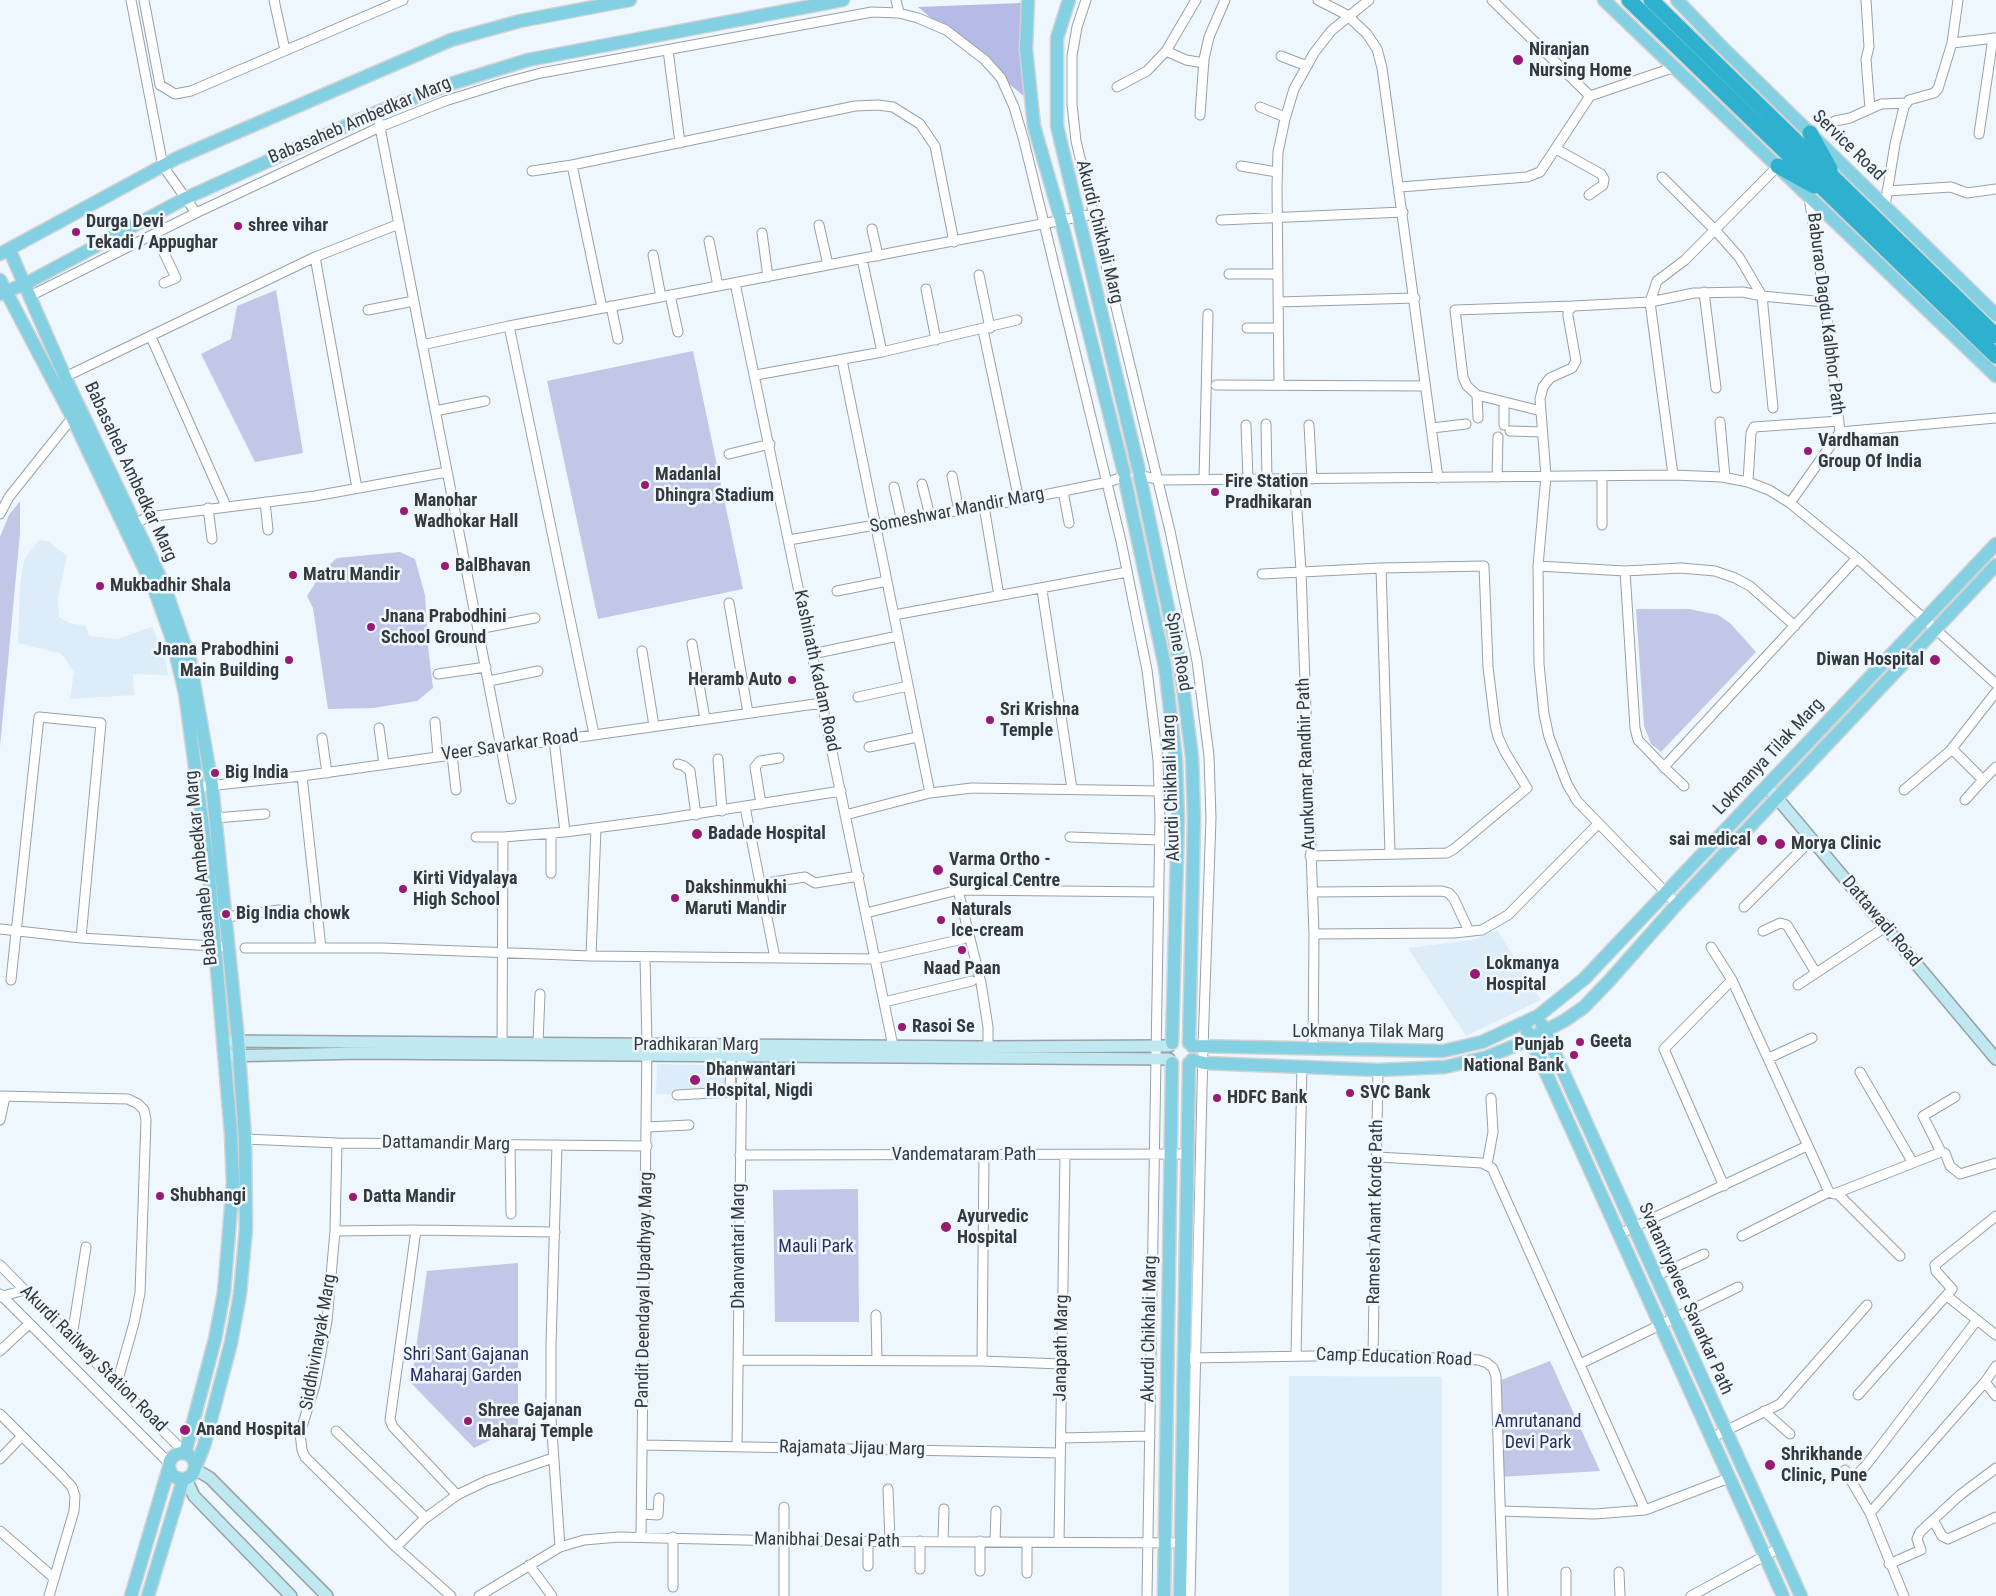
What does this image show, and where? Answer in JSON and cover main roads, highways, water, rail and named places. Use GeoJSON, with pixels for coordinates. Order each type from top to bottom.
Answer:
{"type":"FeatureCollection","features":[{"type":"Feature","properties":{"kind":"highway"},"geometry":{"type":"LineString","coordinates":[[1629,0],[1792,147]]}},
{"type":"Feature","properties":{"kind":"highway"},"geometry":{"type":"LineString","coordinates":[[1651,0],[1833,189],[1918,271],[1996,356]]}},
{"type":"Feature","properties":{"kind":"highway"},"geometry":{"type":"LineString","coordinates":[[1810,133],[1833,189]]}},
{"type":"Feature","properties":{"kind":"highway"},"geometry":{"type":"LineString","coordinates":[[1778,166],[1833,189]]}},
{"type":"Feature","properties":{"kind":"highway"},"geometry":{"type":"LineString","coordinates":[[1918,271],[1996,336]]}},
{"type":"Feature","properties":{"kind":"main road","name":"Babasaheb Ambedkar Marg"},"geometry":{"type":"LineString","coordinates":[[77,412],[65,377],[28,290],[4,252],[163,166],[451,40],[520,21],[630,0]]}},
{"type":"Feature","properties":{"kind":"main road","name":"Babasaheb Ambedkar Marg"},"geometry":{"type":"LineString","coordinates":[[11,304],[28,290],[186,198],[378,112],[458,81],[528,60],[843,0]]}},
{"type":"Feature","properties":{"kind":"main road","name":"Akurdi Chikhali Marg"},"geometry":{"type":"LineString","coordinates":[[1028,0],[1026,49],[1034,126],[1061,220],[1124,477]]}},
{"type":"Feature","properties":{"kind":"main road","name":"Akurdi Chikhali Marg"},"geometry":{"type":"LineString","coordinates":[[1069,0],[1057,38],[1055,105],[1060,144],[1076,217],[1140,474],[1180,664],[1192,757],[1195,1054],[1188,1154],[1189,1358],[1186,1543],[1180,1596]]}},
{"type":"Feature","properties":{"kind":"main road"},"geometry":{"type":"LineString","coordinates":[[1604,0],[1996,376]]}},
{"type":"Feature","properties":{"kind":"main road","name":"Service Road"},"geometry":{"type":"LineString","coordinates":[[1677,0],[1810,133],[1994,310]]}},
{"type":"Feature","properties":{"kind":"main road","name":"Babasaheb Ambedkar Marg"},"geometry":{"type":"LineString","coordinates":[[2,288],[28,290]]}},
{"type":"Feature","properties":{"kind":"main road","name":"Babasaheb Ambedkar Marg"},"geometry":{"type":"LineString","coordinates":[[2,288],[77,412],[131,525],[164,585],[190,660],[212,785],[226,917],[222,946],[223,1041],[233,1183],[224,1292],[215,1339],[185,1453]]}},
{"type":"Feature","properties":{"kind":"main road"},"geometry":{"type":"LineString","coordinates":[[1124,477],[1130,467],[1140,474]]}},
{"type":"Feature","properties":{"kind":"main road","name":"Spine Road"},"geometry":{"type":"LineString","coordinates":[[1124,477],[1164,666],[1176,758],[1178,818],[1171,1045],[1166,1061]]}},
{"type":"Feature","properties":{"kind":"main road","name":"Babasaheb Ambedkar Marg"},"geometry":{"type":"LineString","coordinates":[[131,525],[172,639],[185,693],[222,946],[238,1040],[245,1139],[246,1228],[240,1294],[231,1343],[209,1428],[196,1467]]}},
{"type":"Feature","properties":{"kind":"main road","name":"Lokmanya Tilak Marg"},"geometry":{"type":"LineString","coordinates":[[1195,1054],[1313,1050],[1443,1051],[1482,1042],[1538,1016],[1584,979],[1996,544]]}},
{"type":"Feature","properties":{"kind":"main road","name":"Lokmanya Tilak Marg"},"geometry":{"type":"LineString","coordinates":[[1195,1054],[1302,1066],[1378,1070],[1445,1067],[1487,1057],[1544,1031],[1584,1006],[1677,904],[1996,565]]}},
{"type":"Feature","properties":{"kind":"main road","name":"Svatantryaveer Savarkar Path"},"geometry":{"type":"LineString","coordinates":[[1538,1016],[1801,1596]]}},
{"type":"Feature","properties":{"kind":"main road","name":"Svatantryaveer Savarkar Path"},"geometry":{"type":"LineString","coordinates":[[1523,1024],[1783,1596]]}},
{"type":"Feature","properties":{"kind":"main road"},"geometry":{"type":"LineString","coordinates":[[1166,1061],[1181,1066],[1195,1054],[1181,1040],[1171,1045]]}},
{"type":"Feature","properties":{"kind":"main road","name":"Akurdi Chikhali Marg"},"geometry":{"type":"LineString","coordinates":[[1164,1596],[1170,1154],[1166,1061]]}},
{"type":"Feature","properties":{"kind":"main road"},"geometry":{"type":"LineString","coordinates":[[131,1596],[169,1465],[175,1455],[185,1453],[191,1456],[196,1467],[192,1475],[184,1479],[173,1476],[169,1465]]}},
{"type":"Feature","properties":{"kind":"main road"},"geometry":{"type":"LineString","coordinates":[[148,1596],[184,1479]]}},
{"type":"Feature","properties":{"kind":"place","name":"Niranjan Nursing Home"},"geometry":{"type":"Point","coordinates":[1518,60]}},
{"type":"Feature","properties":{"kind":"place","name":"shree vihar"},"geometry":{"type":"Point","coordinates":[238,226]}},
{"type":"Feature","properties":{"kind":"place","name":"Durga Devi Tekadi / Appughar"},"geometry":{"type":"Point","coordinates":[76,232]}},
{"type":"Feature","properties":{"kind":"place","name":"Vardhaman Group Of India"},"geometry":{"type":"Point","coordinates":[1808,451]}},
{"type":"Feature","properties":{"kind":"place","name":"Madanlal Dhingra Stadium"},"geometry":{"type":"Point","coordinates":[645,485]}},
{"type":"Feature","properties":{"kind":"place","name":"Fire Station Pradhikaran"},"geometry":{"type":"Point","coordinates":[1215,492]}},
{"type":"Feature","properties":{"kind":"place","name":"Manohar Wadhokar Hall"},"geometry":{"type":"Point","coordinates":[404,511]}},
{"type":"Feature","properties":{"kind":"place","name":"BalBhavan"},"geometry":{"type":"Point","coordinates":[445,566]}},
{"type":"Feature","properties":{"kind":"place","name":"Matru Mandir"},"geometry":{"type":"Point","coordinates":[293,575]}},
{"type":"Feature","properties":{"kind":"place","name":"Mukbadhir Shala"},"geometry":{"type":"Point","coordinates":[100,586]}},
{"type":"Feature","properties":{"kind":"place","name":"Jnana Prabodhini School Ground"},"geometry":{"type":"Point","coordinates":[371,627]}},
{"type":"Feature","properties":{"kind":"place","name":"Jnana Prabodhini Main Building"},"geometry":{"type":"Point","coordinates":[289,660]}},
{"type":"Feature","properties":{"kind":"place","name":"Diwan Hospital"},"geometry":{"type":"Point","coordinates":[1935,660]}},
{"type":"Feature","properties":{"kind":"place","name":"Heramb Auto"},"geometry":{"type":"Point","coordinates":[792,680]}},
{"type":"Feature","properties":{"kind":"place","name":"Sri Krishna Temple"},"geometry":{"type":"Point","coordinates":[990,720]}},
{"type":"Feature","properties":{"kind":"place","name":"Big India"},"geometry":{"type":"Point","coordinates":[215,773]}},
{"type":"Feature","properties":{"kind":"place","name":"Badade Hospital"},"geometry":{"type":"Point","coordinates":[697,834]}},
{"type":"Feature","properties":{"kind":"place","name":"sai medical"},"geometry":{"type":"Point","coordinates":[1762,840]}},
{"type":"Feature","properties":{"kind":"place","name":"Morya Clinic"},"geometry":{"type":"Point","coordinates":[1780,844]}},
{"type":"Feature","properties":{"kind":"place","name":"Varma Ortho - Surgical Centre"},"geometry":{"type":"Point","coordinates":[938,870]}},
{"type":"Feature","properties":{"kind":"place","name":"Kirti Vidyalaya High School"},"geometry":{"type":"Point","coordinates":[403,889]}},
{"type":"Feature","properties":{"kind":"place","name":"Dakshinmukhi Maruti Mandir"},"geometry":{"type":"Point","coordinates":[675,898]}},
{"type":"Feature","properties":{"kind":"place","name":"Big India chowk"},"geometry":{"type":"Point","coordinates":[226,914]}},
{"type":"Feature","properties":{"kind":"place","name":"Naturals Ice-cream"},"geometry":{"type":"Point","coordinates":[941,920]}},
{"type":"Feature","properties":{"kind":"place","name":"Naad Paan"},"geometry":{"type":"Point","coordinates":[962,950]}},
{"type":"Feature","properties":{"kind":"place","name":"Lokmanya Hospital"},"geometry":{"type":"Point","coordinates":[1475,974]}},
{"type":"Feature","properties":{"kind":"place","name":"Rasoi Se"},"geometry":{"type":"Point","coordinates":[902,1027]}},
{"type":"Feature","properties":{"kind":"place","name":"Geeta"},"geometry":{"type":"Point","coordinates":[1580,1042]}},
{"type":"Feature","properties":{"kind":"place","name":"Punjab National Bank"},"geometry":{"type":"Point","coordinates":[1574,1055]}},
{"type":"Feature","properties":{"kind":"place","name":"Dhanwantari Hospital, Nigdi"},"geometry":{"type":"Point","coordinates":[695,1080]}},
{"type":"Feature","properties":{"kind":"place","name":"SVC Bank"},"geometry":{"type":"Point","coordinates":[1350,1093]}},
{"type":"Feature","properties":{"kind":"place","name":"HDFC Bank"},"geometry":{"type":"Point","coordinates":[1217,1098]}},
{"type":"Feature","properties":{"kind":"place","name":"Shubhangi"},"geometry":{"type":"Point","coordinates":[160,1196]}},
{"type":"Feature","properties":{"kind":"place","name":"Datta Mandir"},"geometry":{"type":"Point","coordinates":[353,1197]}},
{"type":"Feature","properties":{"kind":"place","name":"Ayurvedic Hospital"},"geometry":{"type":"Point","coordinates":[946,1227]}},
{"type":"Feature","properties":{"kind":"place","name":"Shree Gajanan Maharaj Temple"},"geometry":{"type":"Point","coordinates":[468,1421]}},
{"type":"Feature","properties":{"kind":"place","name":"Anand Hospital"},"geometry":{"type":"Point","coordinates":[185,1430]}},
{"type":"Feature","properties":{"kind":"place","name":"Shrikhande Clinic, Pune"},"geometry":{"type":"Point","coordinates":[1770,1465]}},
{"type":"Feature","properties":{"kind":"park label","name":"Mauli Park"},"geometry":{"type":"Point","coordinates":[816,1247]}},
{"type":"Feature","properties":{"kind":"park label","name":"Shri Sant Gajanan Maharaj Garden"},"geometry":{"type":"Point","coordinates":[466,1365]}},
{"type":"Feature","properties":{"kind":"park label","name":"Amrutanand Devi Park"},"geometry":{"type":"Point","coordinates":[1538,1432]}}]}
